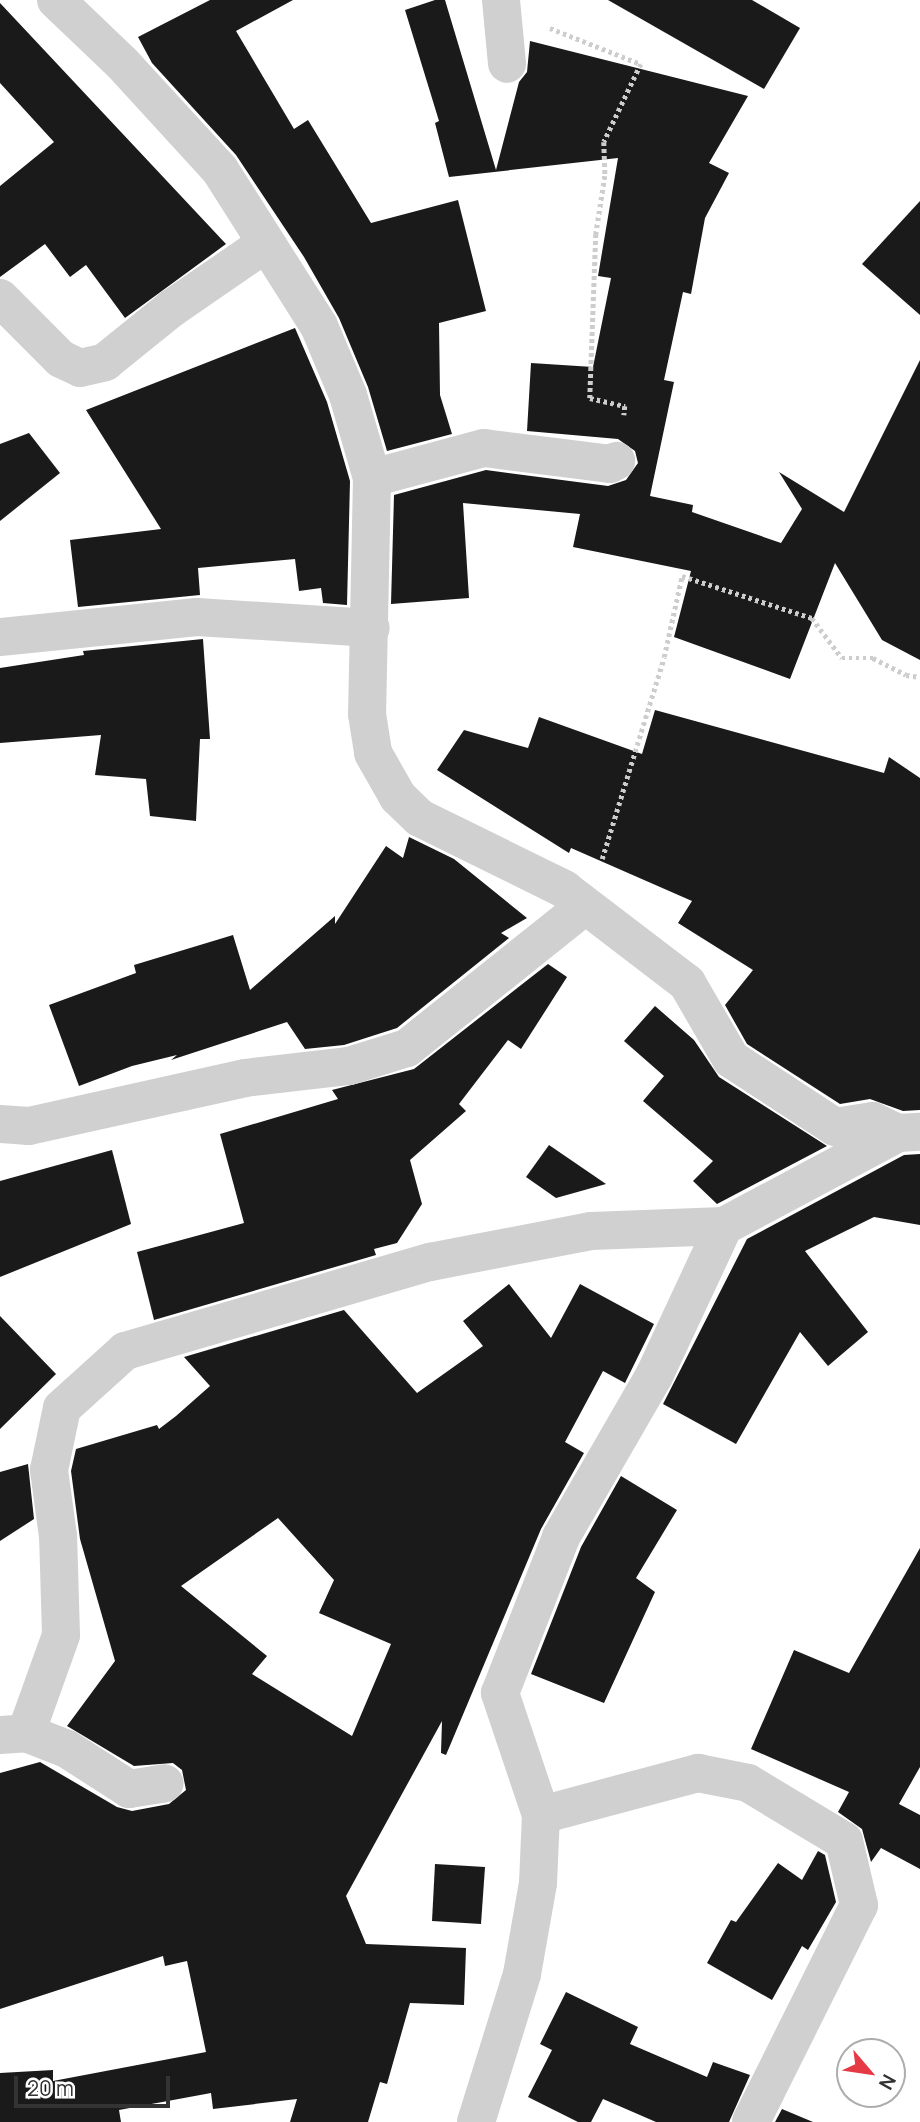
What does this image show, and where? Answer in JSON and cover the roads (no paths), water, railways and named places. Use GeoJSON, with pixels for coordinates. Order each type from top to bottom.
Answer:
{"type":"FeatureCollection","features":[{"type":"Feature","properties":{"kind":"street"},"geometry":{"type":"LineString","coordinates":[[56,0],[220,170],[319,326],[348,395],[372,478],[371,628],[367,714],[373,752],[398,797],[420,818],[564,889],[687,983],[731,1059],[835,1127],[873,1121],[909,1132]]}},
{"type":"Feature","properties":{"kind":"street"},"geometry":{"type":"LineString","coordinates":[[501,4],[507,64]]}},
{"type":"Feature","properties":{"kind":"street"},"geometry":{"type":"LineString","coordinates":[[0,298],[61,359],[80,368],[105,362],[265,244]]}},
{"type":"Feature","properties":{"kind":"street"},"geometry":{"type":"LineString","coordinates":[[372,478],[484,448],[610,464],[616,461]]}},
{"type":"Feature","properties":{"kind":"street"},"geometry":{"type":"LineString","coordinates":[[0,637],[197,617],[371,628]]}},
{"type":"Feature","properties":{"kind":"street"},"geometry":{"type":"LineString","coordinates":[[0,1124],[29,1126],[245,1079],[349,1066],[407,1048],[585,906]]}},
{"type":"Feature","properties":{"kind":"street"},"geometry":{"type":"LineString","coordinates":[[165,1783],[130,1789],[67,1749],[13,1734],[61,1636],[58,1536],[49,1470],[62,1408],[125,1351],[430,1262],[591,1231],[724,1226],[909,1132]]}},
{"type":"Feature","properties":{"kind":"street"},"geometry":{"type":"LineString","coordinates":[[476,2122],[522,1974],[538,1883],[541,1815],[500,1693],[561,1537],[654,1376],[724,1226]]}},
{"type":"Feature","properties":{"kind":"street"},"geometry":{"type":"LineString","coordinates":[[541,1815],[698,1773],[748,1783],[844,1841],[859,1905],[751,2122]]}}]}
